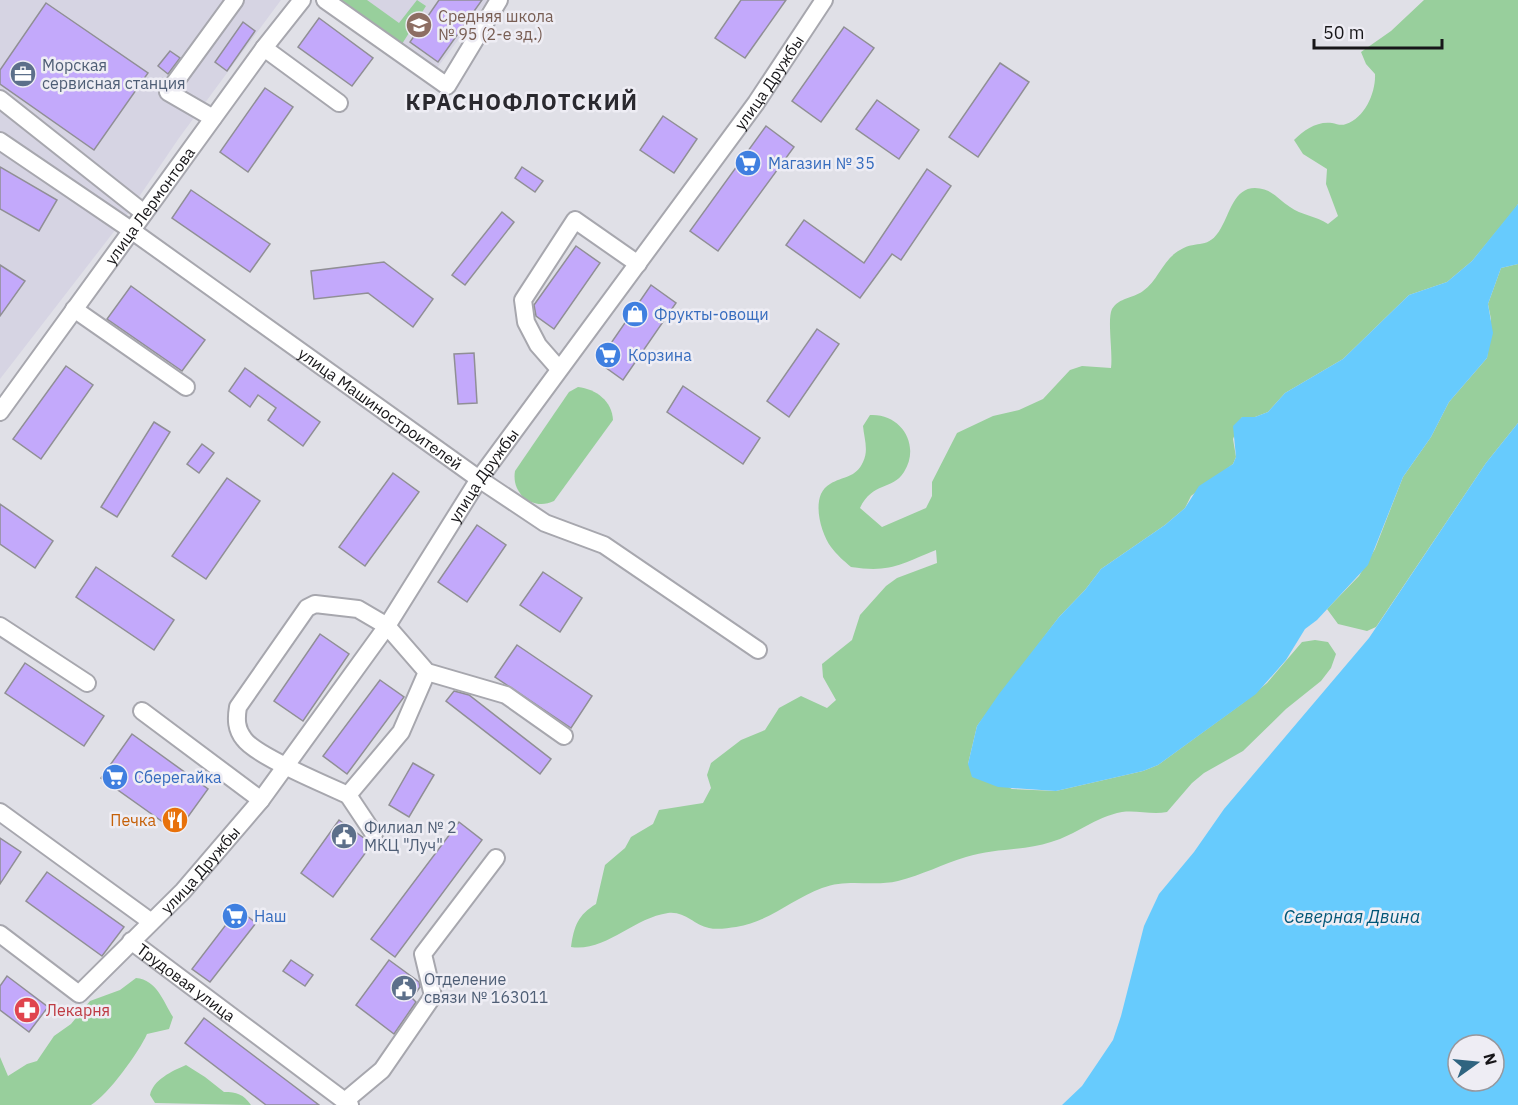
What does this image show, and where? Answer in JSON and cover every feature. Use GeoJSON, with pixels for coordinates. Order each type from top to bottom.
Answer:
{"type":"FeatureCollection","features":[{"type":"Feature","properties":{"kind":"street"},"geometry":{"type":"LineString","coordinates":[[213,118],[168,93],[235,0]]}},
{"type":"Feature","properties":{"kind":"street","name":"улица Лермонтова"},"geometry":{"type":"LineString","coordinates":[[0,412],[264,48],[302,0]]}},
{"type":"Feature","properties":{"kind":"street"},"geometry":{"type":"LineString","coordinates":[[325,0],[447,86],[500,0]]}},
{"type":"Feature","properties":{"kind":"street","name":"улица Дружбы"},"geometry":{"type":"LineString","coordinates":[[131,941],[183,891],[261,800],[387,626],[479,479],[756,103],[824,0]]}},
{"type":"Feature","properties":{"kind":"street"},"geometry":{"type":"LineString","coordinates":[[264,48],[339,103]]}},
{"type":"Feature","properties":{"kind":"street"},"geometry":{"type":"LineString","coordinates":[[0,99],[144,213]]}},
{"type":"Feature","properties":{"kind":"street","name":"улица Машиностроителей"},"geometry":{"type":"LineString","coordinates":[[0,141],[131,230],[479,479],[545,522],[604,545],[758,650]]}},
{"type":"Feature","properties":{"kind":"street"},"geometry":{"type":"LineString","coordinates":[[559,369],[538,345],[526,322],[524,300],[575,220],[638,264]]}},
{"type":"Feature","properties":{"kind":"street"},"geometry":{"type":"LineString","coordinates":[[74,309],[186,387]]}},
{"type":"Feature","properties":{"kind":"street"},"geometry":{"type":"LineString","coordinates":[[374,834],[348,795],[285,766],[244,740],[236,722],[238,707],[307,609],[315,604],[358,609],[387,626],[427,672],[506,695],[564,736]]}},
{"type":"Feature","properties":{"kind":"street"},"geometry":{"type":"LineString","coordinates":[[0,626],[87,683]]}},
{"type":"Feature","properties":{"kind":"street"},"geometry":{"type":"LineString","coordinates":[[348,795],[401,732],[427,672]]}},
{"type":"Feature","properties":{"kind":"street"},"geometry":{"type":"LineString","coordinates":[[142,711],[261,800]]}},
{"type":"Feature","properties":{"kind":"street"},"geometry":{"type":"LineString","coordinates":[[0,812],[150,921]]}},
{"type":"Feature","properties":{"kind":"street"},"geometry":{"type":"LineString","coordinates":[[347,1103],[382,1070],[433,996],[423,954],[496,858]]}},
{"type":"Feature","properties":{"kind":"street","name":"Трудовая улица"},"geometry":{"type":"LineString","coordinates":[[0,934],[79,994],[131,941],[347,1103]]}},
{"type":"Feature","properties":{"kind":"shaded area"},"geometry":{"type":"Polygon","coordinates":[[[0,0],[281,0],[179,138],[126,216],[0,379],[0,0]]]}},
{"type":"Feature","properties":{"kind":"shaded area","name":"Средняя школа № 95 (2-е зд.)"},"geometry":{"type":"Polygon","coordinates":[[[334,0],[488,0],[434,72],[334,0]]]}},
{"type":"Feature","properties":{"kind":"green space"},"geometry":{"type":"Polygon","coordinates":[[[339,0],[367,0],[399,23],[417,0],[426,6],[402,44],[339,0]]]}},
{"type":"Feature","properties":{"kind":"green space"},"geometry":{"type":"Polygon","coordinates":[[[1424,0],[1518,0],[1518,204],[1472,261],[1447,282],[1409,295],[1343,359],[1285,393],[1268,412],[1255,417],[1242,417],[1233,439],[1236,457],[1233,464],[1191,496],[1185,508],[1165,525],[1101,569],[1059,617],[977,726],[968,764],[1012,789],[1056,791],[1143,771],[1158,765],[1243,703],[1267,683],[1302,642],[1315,640],[1328,642],[1336,654],[1331,668],[1321,681],[1286,709],[1243,751],[1204,773],[1192,783],[1167,812],[1112,814],[1051,842],[977,854],[898,881],[832,885],[811,893],[759,920],[736,927],[712,929],[679,914],[668,913],[643,921],[596,945],[571,947],[578,922],[585,912],[596,904],[605,865],[625,848],[631,837],[653,824],[659,810],[703,803],[711,788],[707,775],[711,763],[741,740],[765,730],[779,708],[801,696],[827,708],[836,700],[823,677],[822,664],[852,640],[860,615],[886,586],[897,578],[937,563],[936,550],[886,568],[851,567],[831,547],[823,532],[819,514],[820,496],[830,484],[853,474],[860,467],[866,453],[863,426],[870,415],[891,419],[899,425],[909,442],[910,451],[909,462],[899,478],[876,490],[865,499],[860,508],[882,527],[926,508],[932,496],[932,482],[957,433],[993,416],[1019,410],[1043,399],[1070,370],[1082,366],[1111,368],[1110,320],[1112,309],[1122,300],[1139,294],[1148,287],[1174,254],[1186,247],[1212,240],[1242,192],[1261,188],[1274,194],[1294,210],[1328,224],[1338,216],[1326,184],[1327,169],[1303,154],[1294,140],[1316,125],[1332,123],[1344,125],[1359,116],[1368,104],[1375,81],[1375,74],[1366,64],[1361,52],[1391,31],[1424,0]]]}},
{"type":"Feature","properties":{"kind":"green space"},"geometry":{"type":"Polygon","coordinates":[[[1518,264],[1518,423],[1486,463],[1376,627],[1367,631],[1338,624],[1327,609],[1359,576],[1375,549],[1403,477],[1431,437],[1449,402],[1487,358],[1491,319],[1488,304],[1501,268],[1518,264]]]}},
{"type":"Feature","properties":{"kind":"green space"},"geometry":{"type":"Polygon","coordinates":[[[578,387],[591,390],[602,397],[610,407],[613,420],[554,501],[546,504],[531,502],[516,487],[515,471],[569,392],[578,387]]]}},
{"type":"Feature","properties":{"kind":"green space"},"geometry":{"type":"Polygon","coordinates":[[[136,978],[154,987],[173,1017],[169,1029],[147,1034],[122,1073],[98,1100],[91,1105],[0,1105],[0,1057],[8,1076],[27,1064],[37,1061],[54,1036],[71,1024],[90,1001],[120,990],[136,978]]]}},
{"type":"Feature","properties":{"kind":"green space"},"geometry":{"type":"Polygon","coordinates":[[[186,1065],[224,1092],[236,1093],[251,1105],[155,1103],[150,1095],[159,1080],[186,1065]]]}},
{"type":"Feature","properties":{"kind":"water"},"geometry":{"type":"Polygon","coordinates":[[[1518,204],[1518,264],[1501,268],[1488,304],[1493,333],[1487,358],[1449,402],[1431,437],[1403,477],[1368,565],[1317,620],[1305,629],[1286,660],[1256,694],[1158,765],[1143,771],[1056,791],[998,787],[972,777],[968,764],[977,726],[999,694],[1059,617],[1101,569],[1165,525],[1185,508],[1199,486],[1233,464],[1236,457],[1233,426],[1242,417],[1255,417],[1268,412],[1285,393],[1343,359],[1409,295],[1447,282],[1472,261],[1518,204]]]}},
{"type":"Feature","properties":{"kind":"water","name":"Северная Двина"},"geometry":{"type":"Polygon","coordinates":[[[1518,423],[1518,1105],[1062,1105],[1082,1086],[1113,1040],[1144,926],[1159,894],[1194,852],[1224,809],[1369,638],[1486,463],[1518,423]]]}},
{"type":"Feature","properties":{"kind":"building"},"geometry":{"type":"Polygon","coordinates":[[[439,0],[482,0],[438,62],[410,42],[439,0]]]}},
{"type":"Feature","properties":{"kind":"building"},"geometry":{"type":"Polygon","coordinates":[[[741,0],[786,0],[745,58],[715,38],[741,0]]]}},
{"type":"Feature","properties":{"kind":"building"},"geometry":{"type":"Polygon","coordinates":[[[46,3],[148,73],[94,150],[0,84],[0,70],[46,3]]]}},
{"type":"Feature","properties":{"kind":"building"},"geometry":{"type":"Polygon","coordinates":[[[319,18],[373,58],[352,86],[298,47],[319,18]]]}},
{"type":"Feature","properties":{"kind":"building"},"geometry":{"type":"Polygon","coordinates":[[[243,22],[255,31],[227,71],[215,62],[243,22]]]}},
{"type":"Feature","properties":{"kind":"building"},"geometry":{"type":"Polygon","coordinates":[[[844,27],[874,48],[821,122],[792,101],[844,27]]]}},
{"type":"Feature","properties":{"kind":"building"},"geometry":{"type":"Polygon","coordinates":[[[170,51],[180,58],[168,74],[158,66],[170,51]]]}},
{"type":"Feature","properties":{"kind":"building"},"geometry":{"type":"Polygon","coordinates":[[[1000,63],[1029,82],[978,157],[949,137],[1000,63]]]}},
{"type":"Feature","properties":{"kind":"building"},"geometry":{"type":"Polygon","coordinates":[[[265,88],[293,107],[248,172],[220,152],[265,88]]]}},
{"type":"Feature","properties":{"kind":"building"},"geometry":{"type":"Polygon","coordinates":[[[877,100],[919,130],[899,159],[856,129],[877,100]]]}},
{"type":"Feature","properties":{"kind":"building"},"geometry":{"type":"Polygon","coordinates":[[[663,116],[697,139],[674,173],[640,150],[663,116]]]}},
{"type":"Feature","properties":{"kind":"building"},"geometry":{"type":"Polygon","coordinates":[[[766,126],[794,147],[718,251],[690,231],[766,126]]]}},
{"type":"Feature","properties":{"kind":"building"},"geometry":{"type":"Polygon","coordinates":[[[0,167],[57,200],[39,231],[0,209],[0,167]]]}},
{"type":"Feature","properties":{"kind":"building"},"geometry":{"type":"Polygon","coordinates":[[[522,167],[543,181],[535,192],[515,178],[522,167]]]}},
{"type":"Feature","properties":{"kind":"building"},"geometry":{"type":"Polygon","coordinates":[[[927,169],[951,186],[901,260],[892,254],[860,298],[786,245],[804,220],[864,263],[927,169]]]}},
{"type":"Feature","properties":{"kind":"building"},"geometry":{"type":"Polygon","coordinates":[[[191,190],[270,244],[250,272],[172,218],[191,190]]]}},
{"type":"Feature","properties":{"kind":"building"},"geometry":{"type":"Polygon","coordinates":[[[502,212],[514,222],[465,285],[452,275],[502,212]]]}},
{"type":"Feature","properties":{"kind":"building"},"geometry":{"type":"Polygon","coordinates":[[[576,246],[600,263],[554,329],[536,316],[534,305],[576,246]]]}},
{"type":"Feature","properties":{"kind":"building"},"geometry":{"type":"Polygon","coordinates":[[[384,262],[433,299],[413,327],[368,293],[314,299],[311,271],[384,262]]]}},
{"type":"Feature","properties":{"kind":"building"},"geometry":{"type":"Polygon","coordinates":[[[0,265],[25,281],[0,316],[0,265]]]}},
{"type":"Feature","properties":{"kind":"building"},"geometry":{"type":"Polygon","coordinates":[[[651,285],[676,303],[623,380],[598,362],[651,285]]]}},
{"type":"Feature","properties":{"kind":"building"},"geometry":{"type":"Polygon","coordinates":[[[131,286],[205,340],[182,371],[107,319],[131,286]]]}},
{"type":"Feature","properties":{"kind":"building"},"geometry":{"type":"Polygon","coordinates":[[[817,329],[839,344],[789,417],[767,401],[817,329]]]}},
{"type":"Feature","properties":{"kind":"building"},"geometry":{"type":"Polygon","coordinates":[[[474,353],[477,403],[458,404],[454,354],[474,353]]]}},
{"type":"Feature","properties":{"kind":"building"},"geometry":{"type":"Polygon","coordinates":[[[66,366],[93,385],[41,459],[13,439],[66,366]]]}},
{"type":"Feature","properties":{"kind":"building"},"geometry":{"type":"Polygon","coordinates":[[[245,368],[320,422],[303,446],[268,420],[276,408],[258,395],[250,407],[229,391],[245,368]]]}},
{"type":"Feature","properties":{"kind":"building"},"geometry":{"type":"Polygon","coordinates":[[[683,386],[760,438],[743,464],[667,412],[683,386]]]}},
{"type":"Feature","properties":{"kind":"building"},"geometry":{"type":"Polygon","coordinates":[[[154,422],[170,432],[117,517],[101,507],[154,422]]]}},
{"type":"Feature","properties":{"kind":"building"},"geometry":{"type":"Polygon","coordinates":[[[202,444],[214,453],[199,473],[187,464],[202,444]]]}},
{"type":"Feature","properties":{"kind":"building"},"geometry":{"type":"Polygon","coordinates":[[[393,473],[419,492],[365,566],[339,547],[393,473]]]}},
{"type":"Feature","properties":{"kind":"building"},"geometry":{"type":"Polygon","coordinates":[[[227,478],[260,501],[206,579],[172,556],[227,478]]]}},
{"type":"Feature","properties":{"kind":"building"},"geometry":{"type":"Polygon","coordinates":[[[0,504],[53,541],[35,568],[0,544],[0,504]]]}},
{"type":"Feature","properties":{"kind":"building"},"geometry":{"type":"Polygon","coordinates":[[[477,525],[506,545],[467,602],[438,582],[477,525]]]}},
{"type":"Feature","properties":{"kind":"building"},"geometry":{"type":"Polygon","coordinates":[[[96,567],[174,620],[154,650],[76,597],[96,567]]]}},
{"type":"Feature","properties":{"kind":"building"},"geometry":{"type":"Polygon","coordinates":[[[543,572],[582,598],[560,632],[520,605],[543,572]]]}},
{"type":"Feature","properties":{"kind":"building"},"geometry":{"type":"Polygon","coordinates":[[[320,634],[349,654],[303,721],[274,701],[320,634]]]}},
{"type":"Feature","properties":{"kind":"building"},"geometry":{"type":"Polygon","coordinates":[[[517,645],[592,696],[571,728],[495,677],[517,645]]]}},
{"type":"Feature","properties":{"kind":"building"},"geometry":{"type":"Polygon","coordinates":[[[25,663],[104,716],[84,746],[5,693],[25,663]]]}},
{"type":"Feature","properties":{"kind":"building"},"geometry":{"type":"Polygon","coordinates":[[[380,680],[404,697],[347,774],[323,756],[380,680]]]}},
{"type":"Feature","properties":{"kind":"building"},"geometry":{"type":"Polygon","coordinates":[[[454,691],[469,695],[551,759],[540,774],[446,701],[454,691]]]}},
{"type":"Feature","properties":{"kind":"building"},"geometry":{"type":"Polygon","coordinates":[[[132,734],[208,789],[177,832],[101,778],[132,734]]]}},
{"type":"Feature","properties":{"kind":"building"},"geometry":{"type":"Polygon","coordinates":[[[413,763],[434,775],[409,817],[389,805],[413,763]]]}},
{"type":"Feature","properties":{"kind":"building"},"geometry":{"type":"Polygon","coordinates":[[[339,820],[372,844],[333,897],[301,873],[339,820]]]}},
{"type":"Feature","properties":{"kind":"building"},"geometry":{"type":"Polygon","coordinates":[[[459,822],[482,840],[395,957],[371,939],[459,822]]]}},
{"type":"Feature","properties":{"kind":"building"},"geometry":{"type":"Polygon","coordinates":[[[0,838],[21,852],[0,884],[0,838]]]}},
{"type":"Feature","properties":{"kind":"building"},"geometry":{"type":"Polygon","coordinates":[[[47,872],[124,927],[102,956],[26,901],[47,872]]]}},
{"type":"Feature","properties":{"kind":"building"},"geometry":{"type":"Polygon","coordinates":[[[238,909],[256,923],[210,982],[192,969],[238,909]]]}},
{"type":"Feature","properties":{"kind":"building"},"geometry":{"type":"Polygon","coordinates":[[[291,960],[313,975],[305,986],[283,971],[291,960]]]}},
{"type":"Feature","properties":{"kind":"building"},"geometry":{"type":"Polygon","coordinates":[[[389,960],[419,982],[420,987],[412,998],[416,1002],[394,1034],[356,1005],[389,960]]]}},
{"type":"Feature","properties":{"kind":"building"},"geometry":{"type":"Polygon","coordinates":[[[7,976],[48,1007],[29,1032],[0,1010],[0,986],[7,976]]]}},
{"type":"Feature","properties":{"kind":"building"},"geometry":{"type":"Polygon","coordinates":[[[204,1018],[319,1105],[266,1105],[185,1043],[204,1018]]]}},
{"type":"Feature","properties":{"kind":"place","name":"Средняя школа № 95 (2-е зд.)"},"geometry":{"type":"Point","coordinates":[419,25]}},
{"type":"Feature","properties":{"kind":"place","name":"Морская сервисная станция"},"geometry":{"type":"Point","coordinates":[23,74]}},
{"type":"Feature","properties":{"kind":"place","name":"Магазин № 35"},"geometry":{"type":"Point","coordinates":[748,163]}},
{"type":"Feature","properties":{"kind":"place","name":"Фрукты-овощи"},"geometry":{"type":"Point","coordinates":[635,314]}},
{"type":"Feature","properties":{"kind":"place","name":"Корзина"},"geometry":{"type":"Point","coordinates":[608,355]}},
{"type":"Feature","properties":{"kind":"place","name":"Сберегайка"},"geometry":{"type":"Point","coordinates":[115,777]}},
{"type":"Feature","properties":{"kind":"place","name":"Печка"},"geometry":{"type":"Point","coordinates":[175,820]}},
{"type":"Feature","properties":{"kind":"place","name":"Филиал № 2 МКЦ \"Луч\""},"geometry":{"type":"Point","coordinates":[344,836]}},
{"type":"Feature","properties":{"kind":"place","name":"Наш"},"geometry":{"type":"Point","coordinates":[235,916]}},
{"type":"Feature","properties":{"kind":"place","name":"Отделение связи № 163011"},"geometry":{"type":"Point","coordinates":[404,988]}},
{"type":"Feature","properties":{"kind":"place","name":"Лекарня"},"geometry":{"type":"Point","coordinates":[27,1010]}},
{"type":"Feature","properties":{"kind":"district","name":"КРАСНОФЛОТСКИЙ"},"geometry":{"type":"Point","coordinates":[522,102]}}]}
